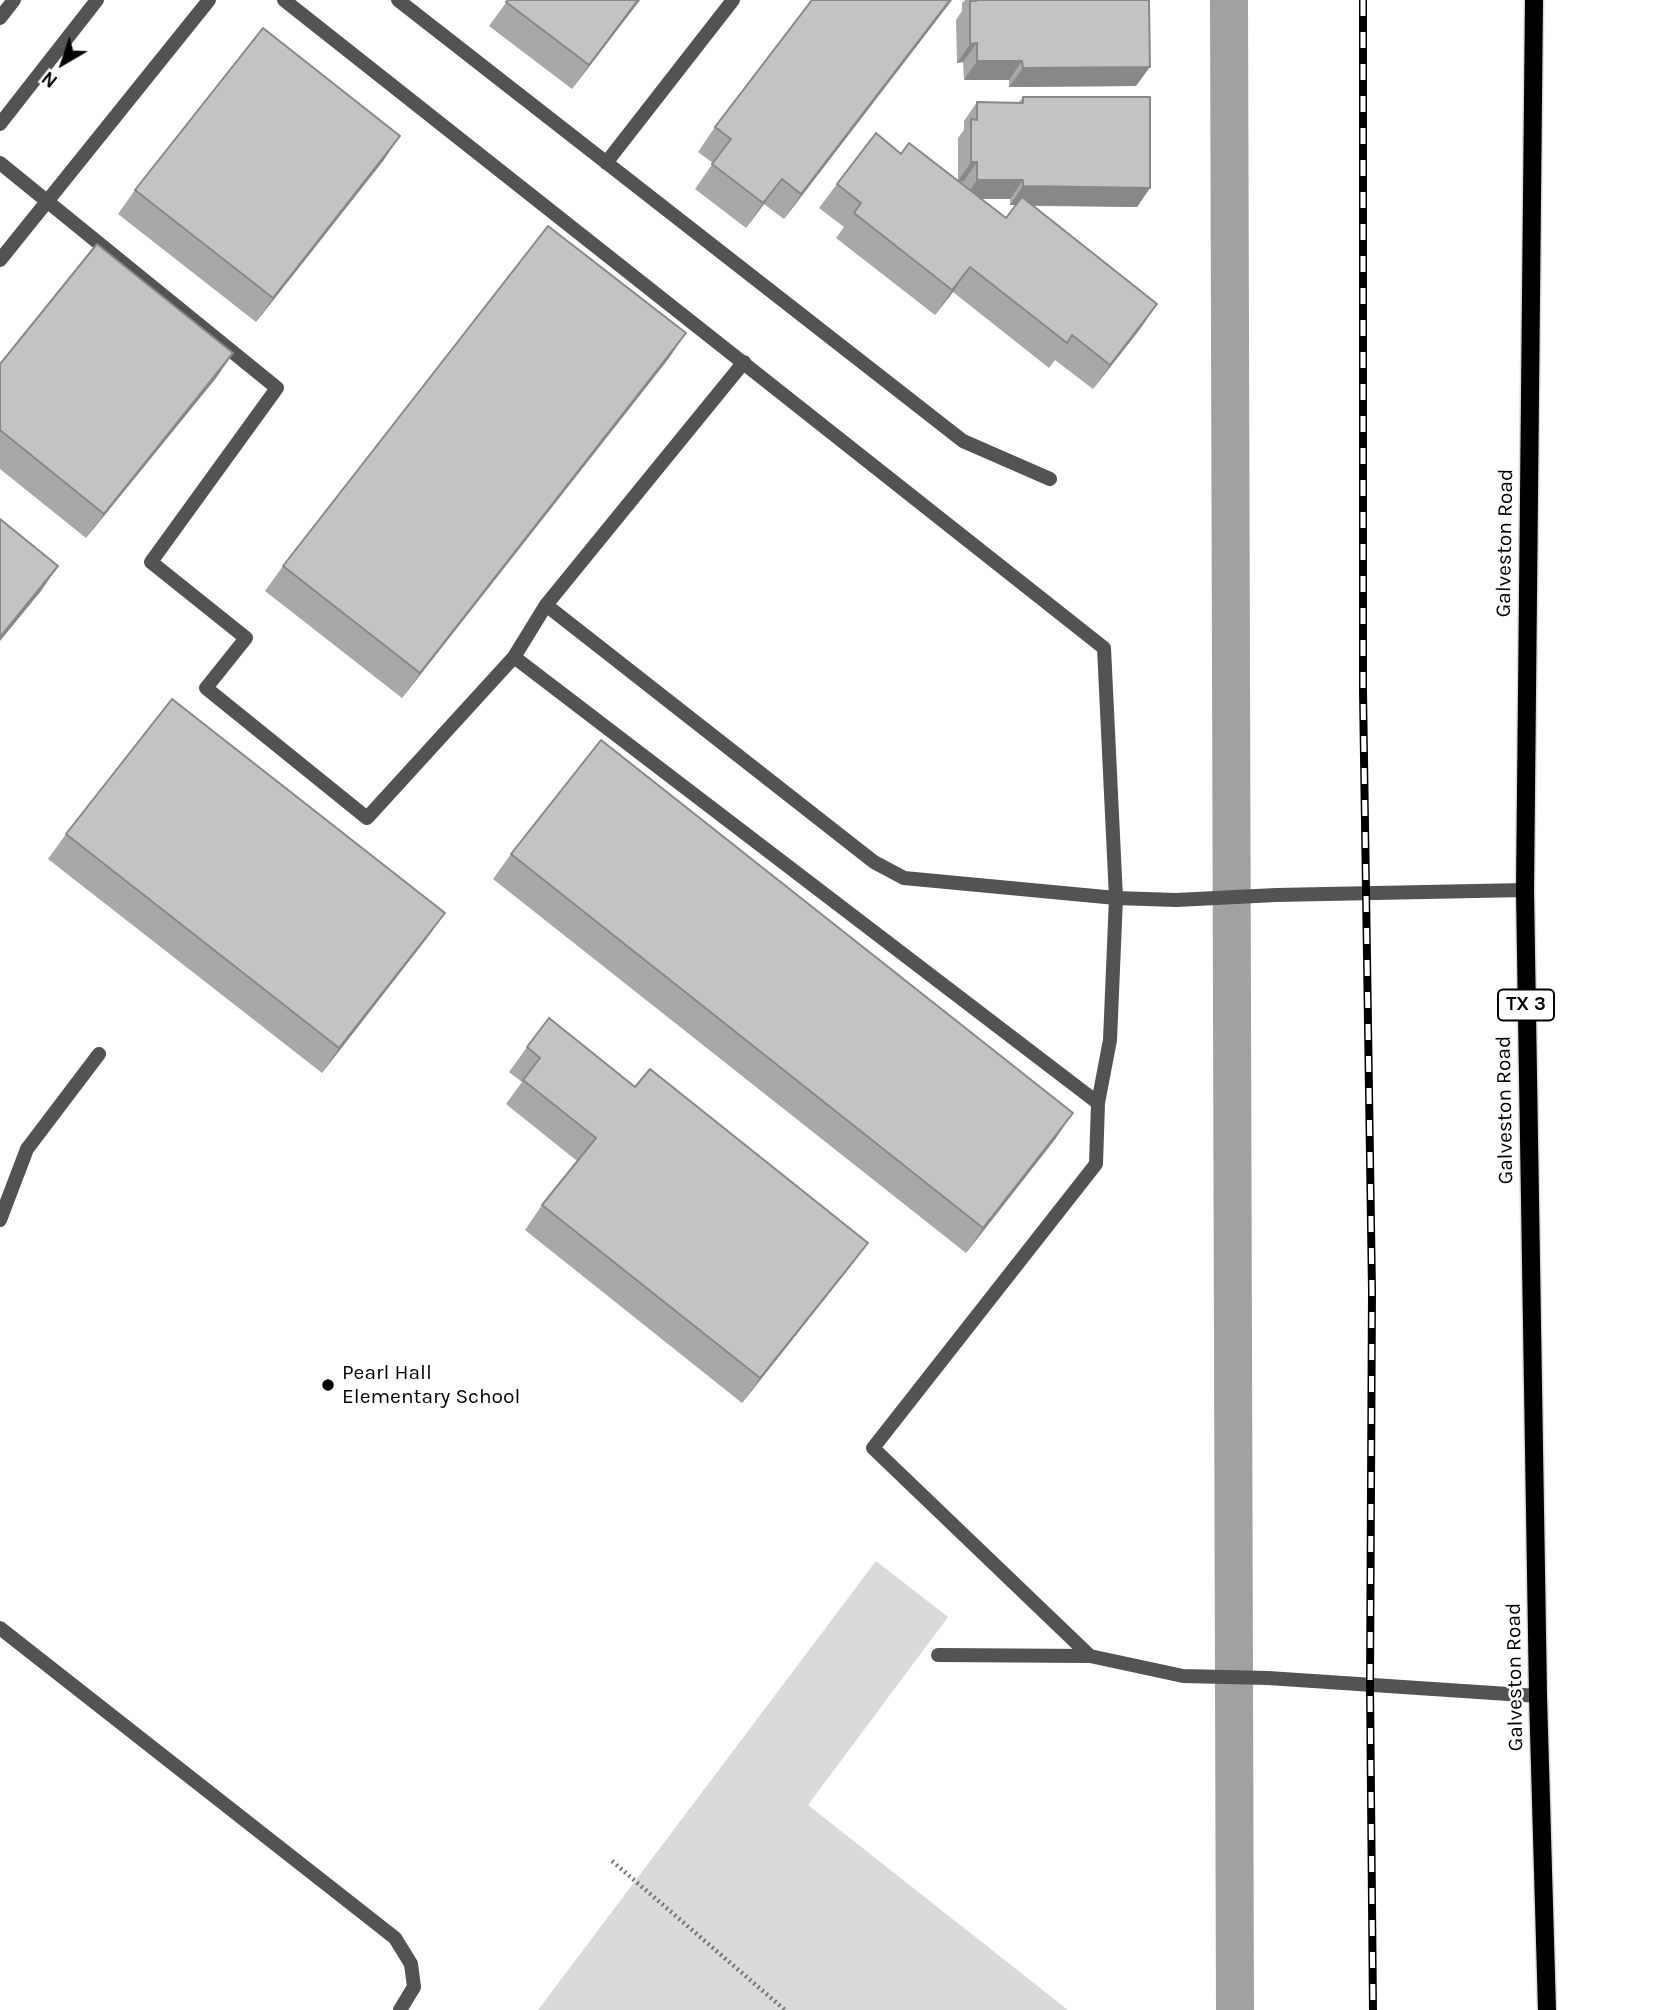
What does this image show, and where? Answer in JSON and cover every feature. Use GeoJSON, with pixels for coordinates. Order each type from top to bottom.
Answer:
{"type":"FeatureCollection","features":[{"type":"Feature","properties":{"kind":"main road","name":"Galveston Road"},"geometry":{"type":"LineString","coordinates":[[1534,0],[1525,890],[1538,1696],[1547,2010]]}},
{"type":"Feature","properties":{"kind":"lane"},"geometry":{"type":"LineString","coordinates":[[0,18],[14,0]]}},
{"type":"Feature","properties":{"kind":"lane"},"geometry":{"type":"LineString","coordinates":[[0,124],[97,0]]}},
{"type":"Feature","properties":{"kind":"lane"},"geometry":{"type":"LineString","coordinates":[[0,260],[209,0]]}},
{"type":"Feature","properties":{"kind":"lane"},"geometry":{"type":"LineString","coordinates":[[284,0],[1104,648],[1116,898],[1110,1040],[1098,1103],[1096,1164],[873,1448],[1090,1656]]}},
{"type":"Feature","properties":{"kind":"lane"},"geometry":{"type":"LineString","coordinates":[[398,0],[963,441],[1050,479]]}},
{"type":"Feature","properties":{"kind":"lane"},"geometry":{"type":"LineString","coordinates":[[606,163],[733,0]]}},
{"type":"Feature","properties":{"kind":"lane"},"geometry":{"type":"LineString","coordinates":[[0,163],[277,388],[151,562],[246,638],[206,688],[367,818],[514,657],[546,605],[744,362]]}},
{"type":"Feature","properties":{"kind":"lane"},"geometry":{"type":"LineString","coordinates":[[546,605],[874,862],[904,878],[1116,898],[1176,900],[1276,895],[1525,890]]}},
{"type":"Feature","properties":{"kind":"lane"},"geometry":{"type":"LineString","coordinates":[[514,657],[1098,1103]]}},
{"type":"Feature","properties":{"kind":"lane"},"geometry":{"type":"LineString","coordinates":[[0,1220],[27,1149],[99,1054]]}},
{"type":"Feature","properties":{"kind":"lane"},"geometry":{"type":"LineString","coordinates":[[0,1628],[395,1938],[411,1964],[414,1987],[400,2010]]}},
{"type":"Feature","properties":{"kind":"lane"},"geometry":{"type":"LineString","coordinates":[[938,1655],[1090,1656],[1183,1676],[1268,1678],[1538,1696]]}},
{"type":"Feature","properties":{"kind":"path"},"geometry":{"type":"LineString","coordinates":[[612,1861],[785,2010]]}},
{"type":"Feature","properties":{"kind":"shaded area"},"geometry":{"type":"Polygon","coordinates":[[[876,1561],[948,1617],[808,1805],[1068,2010],[538,2010],[876,1561]]]}},
{"type":"Feature","properties":{"kind":"building"},"geometry":{"type":"Polygon","coordinates":[[[638,0],[589,65],[506,2],[638,0]]]}},
{"type":"Feature","properties":{"kind":"building"},"geometry":{"type":"Polygon","coordinates":[[[812,0],[950,0],[801,194],[782,179],[763,203],[712,164],[731,139],[715,127],[812,0]]]}},
{"type":"Feature","properties":{"kind":"building"},"geometry":{"type":"Polygon","coordinates":[[[1149,0],[1150,67],[1023,68],[1022,61],[977,61],[977,43],[970,44],[970,1],[1149,0]]]}},
{"type":"Feature","properties":{"kind":"building"},"geometry":{"type":"Polygon","coordinates":[[[263,28],[400,136],[273,298],[135,190],[263,28]]]}},
{"type":"Feature","properties":{"kind":"building"},"geometry":{"type":"Polygon","coordinates":[[[1023,97],[1150,97],[1150,188],[1023,186],[1023,180],[977,180],[977,162],[971,162],[971,119],[977,120],[977,102],[1023,103],[1023,97]]]}},
{"type":"Feature","properties":{"kind":"building"},"geometry":{"type":"Polygon","coordinates":[[[876,133],[901,154],[909,143],[1006,218],[1022,197],[1157,304],[1110,365],[1072,335],[1067,343],[970,267],[952,290],[854,213],[861,203],[837,184],[876,133]]]}},
{"type":"Feature","properties":{"kind":"building"},"geometry":{"type":"Polygon","coordinates":[[[548,226],[686,333],[420,673],[283,566],[548,226]]]}},
{"type":"Feature","properties":{"kind":"building"},"geometry":{"type":"Polygon","coordinates":[[[97,244],[233,353],[104,514],[0,430],[0,364],[97,244]]]}},
{"type":"Feature","properties":{"kind":"building"},"geometry":{"type":"Polygon","coordinates":[[[0,519],[58,566],[0,637],[0,519]]]}},
{"type":"Feature","properties":{"kind":"building"},"geometry":{"type":"Polygon","coordinates":[[[172,699],[445,913],[339,1048],[66,834],[172,699]]]}},
{"type":"Feature","properties":{"kind":"building"},"geometry":{"type":"Polygon","coordinates":[[[601,740],[1073,1113],[983,1228],[511,854],[601,740]]]}},
{"type":"Feature","properties":{"kind":"building"},"geometry":{"type":"Polygon","coordinates":[[[549,1018],[635,1087],[650,1069],[868,1243],[760,1378],[542,1205],[596,1138],[523,1080],[540,1058],[527,1047],[549,1018]]]}},
{"type":"Feature","properties":{"kind":"waterway"},"geometry":{"type":"LineString","coordinates":[[1229,0],[1235,2010]]}},
{"type":"Feature","properties":{"kind":"railway"},"geometry":{"type":"LineString","coordinates":[[1363,0],[1363,691],[1372,1290],[1370,1686],[1373,2010]]}},
{"type":"Feature","properties":{"kind":"place","name":"Pearl Hall Elementary School"},"geometry":{"type":"Point","coordinates":[328,1385]}}]}
